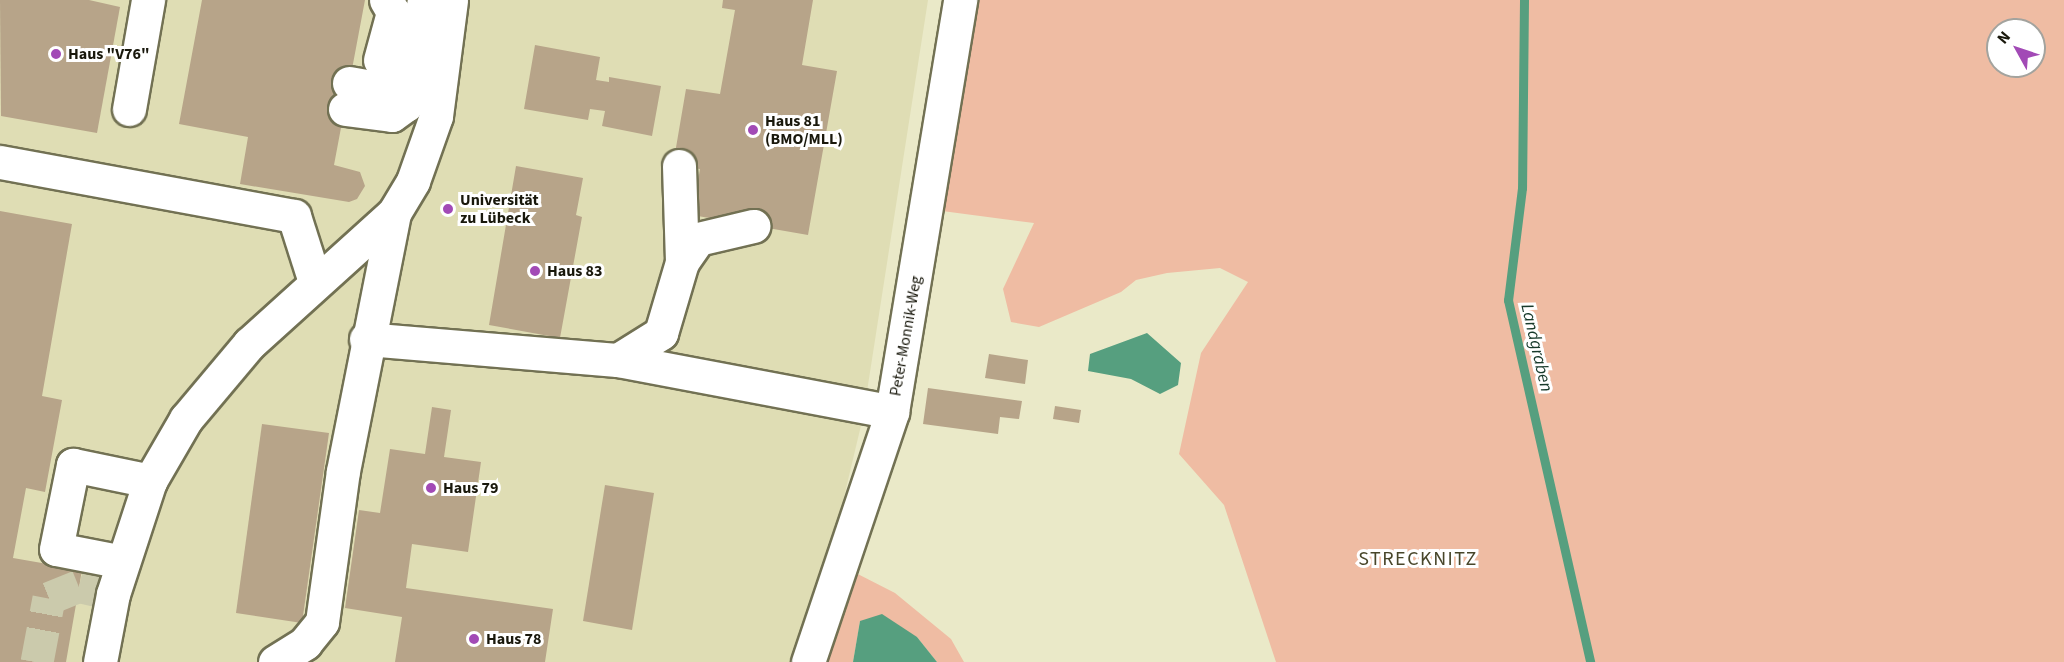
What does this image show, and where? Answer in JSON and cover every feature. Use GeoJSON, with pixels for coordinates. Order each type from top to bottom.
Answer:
{"type":"FeatureCollection","features":[{"type":"Feature","properties":{"kind":"street"},"geometry":{"type":"LineString","coordinates":[[129,109],[148,0]]}},
{"type":"Feature","properties":{"kind":"street"},"geometry":{"type":"LineString","coordinates":[[396,3],[384,56],[349,85],[392,115],[406,105],[424,0]]}},
{"type":"Feature","properties":{"kind":"street","name":"Peter-Monnik-Weg"},"geometry":{"type":"LineString","coordinates":[[808,662],[892,412],[960,0]]}},
{"type":"Feature","properties":{"kind":"street"},"geometry":{"type":"LineString","coordinates":[[275,662],[306,652],[322,622],[366,339],[394,213],[423,152],[436,116],[449,12]]}},
{"type":"Feature","properties":{"kind":"street"},"geometry":{"type":"LineString","coordinates":[[0,162],[294,216],[315,282]]}},
{"type":"Feature","properties":{"kind":"street"},"geometry":{"type":"LineString","coordinates":[[618,360],[661,333],[688,241],[679,166]]}},
{"type":"Feature","properties":{"kind":"street"},"geometry":{"type":"LineString","coordinates":[[100,662],[123,562],[150,481],[186,419],[249,344],[394,213]]}},
{"type":"Feature","properties":{"kind":"street"},"geometry":{"type":"LineString","coordinates":[[688,241],[753,226]]}},
{"type":"Feature","properties":{"kind":"street"},"geometry":{"type":"LineString","coordinates":[[366,339],[618,360],[892,412]]}},
{"type":"Feature","properties":{"kind":"street"},"geometry":{"type":"LineString","coordinates":[[123,562],[56,549],[73,465],[150,481]]}},
{"type":"Feature","properties":{"kind":"shaded area","name":"Universität zu Lübeck"},"geometry":{"type":"Polygon","coordinates":[[[0,0],[928,0],[863,417],[811,636],[792,662],[0,662],[0,0]]]}},
{"type":"Feature","properties":{"kind":"shaded area"},"geometry":{"type":"Polygon","coordinates":[[[960,0],[2064,0],[2064,662],[1276,662],[1224,505],[1179,454],[1201,353],[1248,282],[1220,268],[1167,273],[1136,280],[1121,292],[1039,327],[1011,322],[1003,289],[1034,223],[927,209],[960,0]]]}},
{"type":"Feature","properties":{"kind":"shaded area"},"geometry":{"type":"Polygon","coordinates":[[[1147,333],[1181,363],[1178,385],[1160,394],[1131,379],[1088,371],[1090,354],[1147,333]]]}},
{"type":"Feature","properties":{"kind":"shaded area"},"geometry":{"type":"Polygon","coordinates":[[[844,567],[895,593],[951,639],[964,662],[937,662],[917,637],[860,621],[853,662],[814,662],[844,567]]]}},
{"type":"Feature","properties":{"kind":"shaded area"},"geometry":{"type":"Polygon","coordinates":[[[882,614],[917,637],[937,662],[853,662],[860,621],[882,614]]]}},
{"type":"Feature","properties":{"kind":"building","name":"Haus \"V76\""},"geometry":{"type":"Polygon","coordinates":[[[0,0],[89,0],[120,7],[97,133],[1,116],[0,0]]]}},
{"type":"Feature","properties":{"kind":"building"},"geometry":{"type":"Polygon","coordinates":[[[202,0],[365,0],[334,165],[360,172],[365,186],[357,199],[349,202],[240,184],[248,137],[179,124],[202,0]]]}},
{"type":"Feature","properties":{"kind":"building","name":"Haus 81 (BMO/MLL)"},"geometry":{"type":"Polygon","coordinates":[[[723,0],[813,0],[802,65],[837,71],[808,235],[692,215],[700,169],[673,165],[686,89],[720,94],[735,10],[722,8],[723,0]]]}},
{"type":"Feature","properties":{"kind":"building"},"geometry":{"type":"Polygon","coordinates":[[[535,45],[600,57],[596,80],[609,82],[609,77],[661,86],[652,136],[602,126],[605,111],[590,109],[588,120],[524,109],[535,45]]]}},
{"type":"Feature","properties":{"kind":"building","name":"Haus 83"},"geometry":{"type":"Polygon","coordinates":[[[516,166],[583,178],[576,215],[582,217],[560,338],[489,325],[516,166]]]}},
{"type":"Feature","properties":{"kind":"building"},"geometry":{"type":"Polygon","coordinates":[[[0,211],[72,224],[42,396],[62,400],[45,492],[26,488],[13,558],[82,570],[66,662],[0,662],[0,211]]]}},
{"type":"Feature","properties":{"kind":"building"},"geometry":{"type":"Polygon","coordinates":[[[989,354],[1028,360],[1025,384],[985,378],[989,354]]]}},
{"type":"Feature","properties":{"kind":"building"},"geometry":{"type":"Polygon","coordinates":[[[928,388],[1022,401],[1019,419],[1000,417],[998,434],[923,424],[928,388]]]}},
{"type":"Feature","properties":{"kind":"building"},"geometry":{"type":"Polygon","coordinates":[[[1055,406],[1081,410],[1079,423],[1053,419],[1055,406]]]}},
{"type":"Feature","properties":{"kind":"building"},"geometry":{"type":"Polygon","coordinates":[[[432,407],[451,410],[444,457],[481,462],[468,552],[412,544],[406,588],[553,609],[545,662],[395,662],[402,617],[345,608],[359,510],[380,513],[390,449],[425,454],[432,407]]]}},
{"type":"Feature","properties":{"kind":"building"},"geometry":{"type":"Polygon","coordinates":[[[262,424],[329,433],[302,623],[236,613],[262,424]]]}},
{"type":"Feature","properties":{"kind":"building"},"geometry":{"type":"Polygon","coordinates":[[[605,485],[654,493],[632,630],[583,621],[605,485]]]}},
{"type":"Feature","properties":{"kind":"waterway","name":"Landgraben"},"geometry":{"type":"LineString","coordinates":[[1524,0],[1522,188],[1508,300],[1590,662]]}},
{"type":"Feature","properties":{"kind":"tunnel"},"geometry":{"type":"LineString","coordinates":[[37,662],[49,598],[79,586],[113,594]]}},
{"type":"Feature","properties":{"kind":"place","name":"Haus \"V76\""},"geometry":{"type":"Point","coordinates":[56,54]}},
{"type":"Feature","properties":{"kind":"place","name":"Haus 81 (BMO/MLL)"},"geometry":{"type":"Point","coordinates":[753,130]}},
{"type":"Feature","properties":{"kind":"place","name":"Universität zu Lübeck"},"geometry":{"type":"Point","coordinates":[448,209]}},
{"type":"Feature","properties":{"kind":"place","name":"Haus 83"},"geometry":{"type":"Point","coordinates":[535,271]}},
{"type":"Feature","properties":{"kind":"place","name":"Haus 79"},"geometry":{"type":"Point","coordinates":[431,488]}},
{"type":"Feature","properties":{"kind":"place","name":"Haus 78"},"geometry":{"type":"Point","coordinates":[474,639]}},
{"type":"Feature","properties":{"kind":"district","name":"STRECKNITZ"},"geometry":{"type":"Point","coordinates":[1418,559]}}]}
